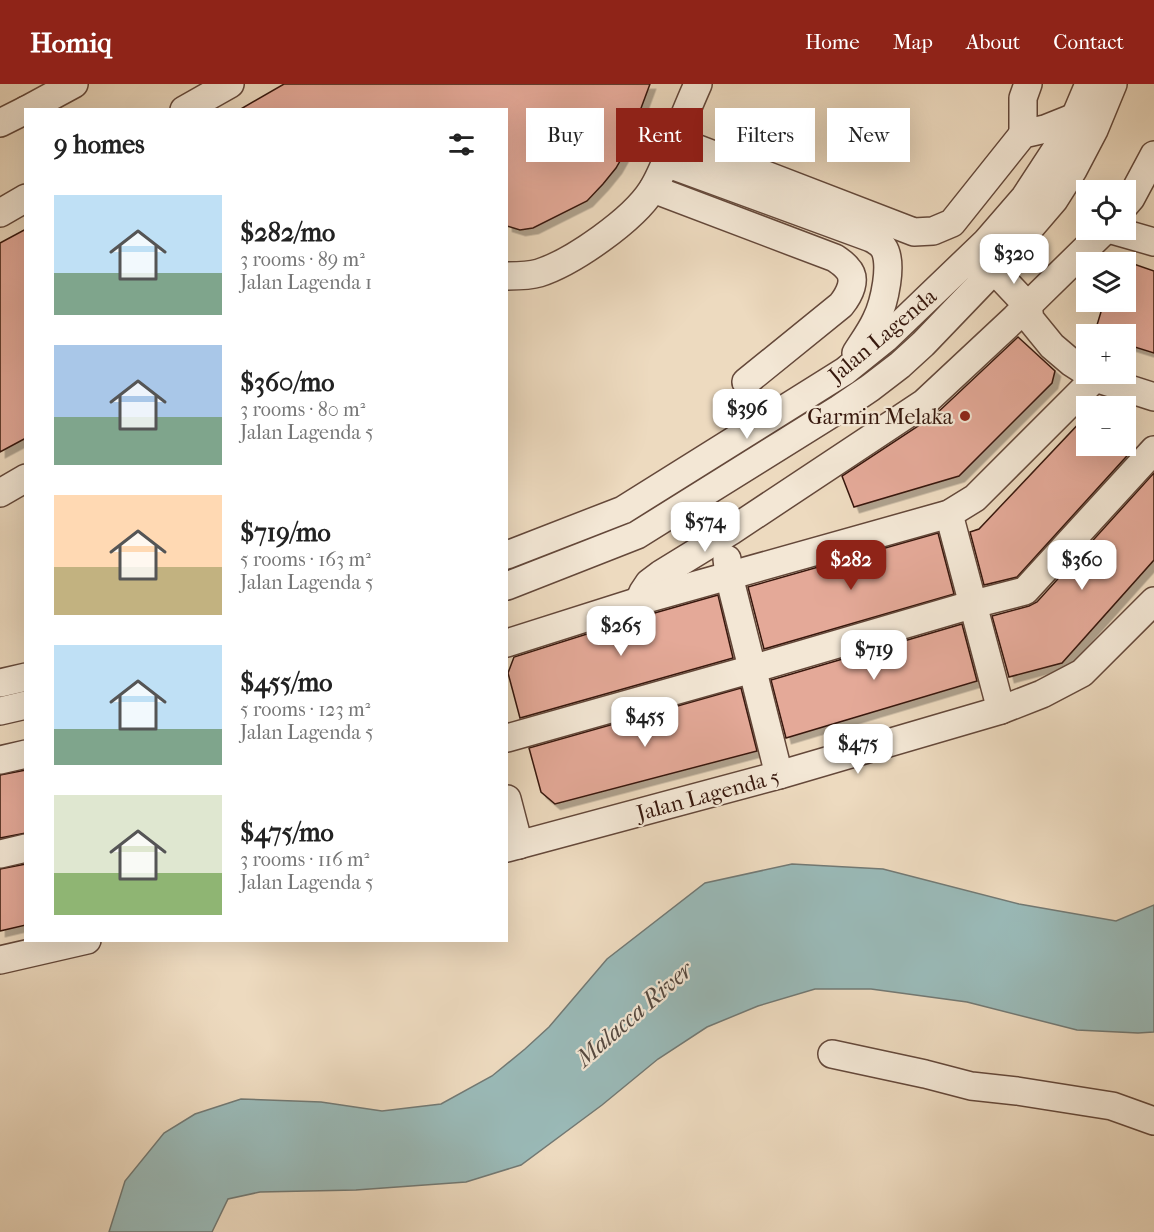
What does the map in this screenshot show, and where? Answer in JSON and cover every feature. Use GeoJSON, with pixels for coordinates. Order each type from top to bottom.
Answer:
{"type":"FeatureCollection","features":[{"type":"Feature","properties":{"kind":"street"},"geometry":{"type":"LineString","coordinates":[[30,108],[74,84]]}},
{"type":"Feature","properties":{"kind":"street"},"geometry":{"type":"LineString","coordinates":[[188,108],[230,84]]}},
{"type":"Feature","properties":{"kind":"street"},"geometry":{"type":"LineString","coordinates":[[688,108],[698,84]]}},
{"type":"Feature","properties":{"kind":"street"},"geometry":{"type":"LineString","coordinates":[[700,162],[914,232],[933,231],[952,223],[1023,134],[1023,98],[1028,84]]}},
{"type":"Feature","properties":{"kind":"street","name":"Jalan Lagenda"},"geometry":{"type":"LineString","coordinates":[[508,555],[623,510],[844,371],[886,338],[986,242],[1031,188],[1075,117],[1089,84]]}},
{"type":"Feature","properties":{"kind":"street","name":"Jalan Lagenda"},"geometry":{"type":"LineString","coordinates":[[508,586],[637,535],[839,409],[900,365],[923,344],[1054,200],[1089,140],[1113,84]]}},
{"type":"Feature","properties":{"kind":"street"},"geometry":{"type":"LineString","coordinates":[[0,123],[24,111]]}},
{"type":"Feature","properties":{"kind":"street"},"geometry":{"type":"LineString","coordinates":[[1023,134],[1046,129],[1075,117]]}},
{"type":"Feature","properties":{"kind":"street"},"geometry":{"type":"LineString","coordinates":[[1136,189],[1154,155]]}},
{"type":"Feature","properties":{"kind":"street"},"geometry":{"type":"LineString","coordinates":[[508,276],[536,274],[559,265],[601,238],[642,204],[665,162]]}},
{"type":"Feature","properties":{"kind":"street"},"geometry":{"type":"LineString","coordinates":[[693,162],[871,238],[882,245],[888,256],[889,270],[880,310],[877,319],[844,371]]}},
{"type":"Feature","properties":{"kind":"street"},"geometry":{"type":"LineString","coordinates":[[652,189],[835,258],[848,268],[852,277],[852,285],[847,298],[841,305],[746,382]]}},
{"type":"Feature","properties":{"kind":"street"},"geometry":{"type":"LineString","coordinates":[[0,213],[24,199]]}},
{"type":"Feature","properties":{"kind":"street"},"geometry":{"type":"LineString","coordinates":[[1136,237],[1154,242]]}},
{"type":"Feature","properties":{"kind":"street"},"geometry":{"type":"LineString","coordinates":[[639,601],[650,583],[661,574],[731,531],[924,403],[1025,315],[1096,240]]}},
{"type":"Feature","properties":{"kind":"street"},"geometry":{"type":"LineString","coordinates":[[986,242],[983,254],[985,274],[1052,346],[1076,365]]}},
{"type":"Feature","properties":{"kind":"street"},"geometry":{"type":"LineString","coordinates":[[953,275],[985,274]]}},
{"type":"Feature","properties":{"kind":"street"},"geometry":{"type":"LineString","coordinates":[[508,643],[639,601],[949,514],[975,498],[1081,384]]}},
{"type":"Feature","properties":{"kind":"street"},"geometry":{"type":"LineString","coordinates":[[1118,384],[1154,397]]}},
{"type":"Feature","properties":{"kind":"street"},"geometry":{"type":"LineString","coordinates":[[508,738],[1025,591],[1154,450]]}},
{"type":"Feature","properties":{"kind":"street"},"geometry":{"type":"LineString","coordinates":[[0,493],[24,479]]}},
{"type":"Feature","properties":{"kind":"street"},"geometry":{"type":"LineString","coordinates":[[949,514],[1001,710]]}},
{"type":"Feature","properties":{"kind":"street"},"geometry":{"type":"LineString","coordinates":[[731,531],[727,552],[729,576],[779,775]]}},
{"type":"Feature","properties":{"kind":"street","name":"Jalan Lagenda 5"},"geometry":{"type":"LineString","coordinates":[[513,846],[779,775],[1001,710],[1042,694],[1082,673],[1154,601]]}},
{"type":"Feature","properties":{"kind":"street"},"geometry":{"type":"LineString","coordinates":[[0,683],[24,677]]}},
{"type":"Feature","properties":{"kind":"street"},"geometry":{"type":"LineString","coordinates":[[0,711],[24,705]]}},
{"type":"Feature","properties":{"kind":"street"},"geometry":{"type":"LineString","coordinates":[[0,760],[24,754]]}},
{"type":"Feature","properties":{"kind":"street"},"geometry":{"type":"LineString","coordinates":[[508,807],[513,846]]}},
{"type":"Feature","properties":{"kind":"street"},"geometry":{"type":"LineString","coordinates":[[0,854],[24,848]]}},
{"type":"Feature","properties":{"kind":"street"},"geometry":{"type":"LineString","coordinates":[[0,960],[78,942]]}},
{"type":"Feature","properties":{"kind":"street"},"geometry":{"type":"LineString","coordinates":[[832,1054],[971,1086],[1017,1090],[1112,1106],[1154,1121]]}},
{"type":"Feature","properties":{"kind":"water","name":"Malacca River"},"geometry":{"type":"Polygon","coordinates":[[[792,864],[883,869],[1019,904],[1116,921],[1154,905],[1154,1032],[1077,1030],[967,1002],[871,989],[815,989],[758,1006],[707,1027],[658,1059],[602,1105],[521,1165],[466,1182],[356,1190],[260,1192],[228,1199],[212,1232],[109,1232],[125,1181],[164,1133],[195,1114],[241,1099],[321,1102],[382,1111],[441,1104],[492,1076],[525,1049],[549,1027],[607,959],[705,883],[792,864]]]}},
{"type":"Feature","properties":{"kind":"building"},"geometry":{"type":"Polygon","coordinates":[[[284,84],[650,84],[641,108],[616,108],[616,162],[619,162],[603,184],[587,201],[533,228],[520,230],[508,226],[508,108],[242,108],[284,84]]]}},
{"type":"Feature","properties":{"kind":"building"},"geometry":{"type":"Polygon","coordinates":[[[24,230],[24,439],[0,452],[0,243],[24,230]]]}},
{"type":"Feature","properties":{"kind":"building"},"geometry":{"type":"Polygon","coordinates":[[[1136,265],[1154,271],[1154,353],[1136,347],[1136,324],[1097,324],[1101,312],[1136,312],[1136,265]]]}},
{"type":"Feature","properties":{"kind":"building"},"geometry":{"type":"Polygon","coordinates":[[[1018,337],[1055,371],[1052,383],[959,476],[854,507],[842,476],[935,415],[1018,337]]]}},
{"type":"Feature","properties":{"kind":"building"},"geometry":{"type":"Polygon","coordinates":[[[1076,427],[1076,456],[1127,456],[1017,577],[984,585],[970,532],[979,529],[1076,427]]]}},
{"type":"Feature","properties":{"kind":"building"},"geometry":{"type":"Polygon","coordinates":[[[1154,473],[1154,560],[1062,663],[1009,677],[992,616],[1037,602],[1154,473]]]}},
{"type":"Feature","properties":{"kind":"building"},"geometry":{"type":"Polygon","coordinates":[[[938,533],[954,594],[764,649],[748,587],[938,533]]]}},
{"type":"Feature","properties":{"kind":"building"},"geometry":{"type":"Polygon","coordinates":[[[718,595],[733,658],[520,718],[508,673],[514,657],[718,595]]]}},
{"type":"Feature","properties":{"kind":"building"},"geometry":{"type":"Polygon","coordinates":[[[962,624],[977,681],[786,738],[771,680],[962,624]]]}},
{"type":"Feature","properties":{"kind":"building"},"geometry":{"type":"Polygon","coordinates":[[[741,688],[757,751],[555,804],[541,792],[529,748],[741,688]]]}},
{"type":"Feature","properties":{"kind":"building"},"geometry":{"type":"Polygon","coordinates":[[[24,770],[24,833],[0,838],[0,775],[24,770]]]}},
{"type":"Feature","properties":{"kind":"building"},"geometry":{"type":"Polygon","coordinates":[[[24,864],[24,925],[0,931],[0,869],[24,864]]]}},
{"type":"Feature","properties":{"kind":"place","name":"Garmin Melaka"},"geometry":{"type":"Point","coordinates":[965,416]}}]}
